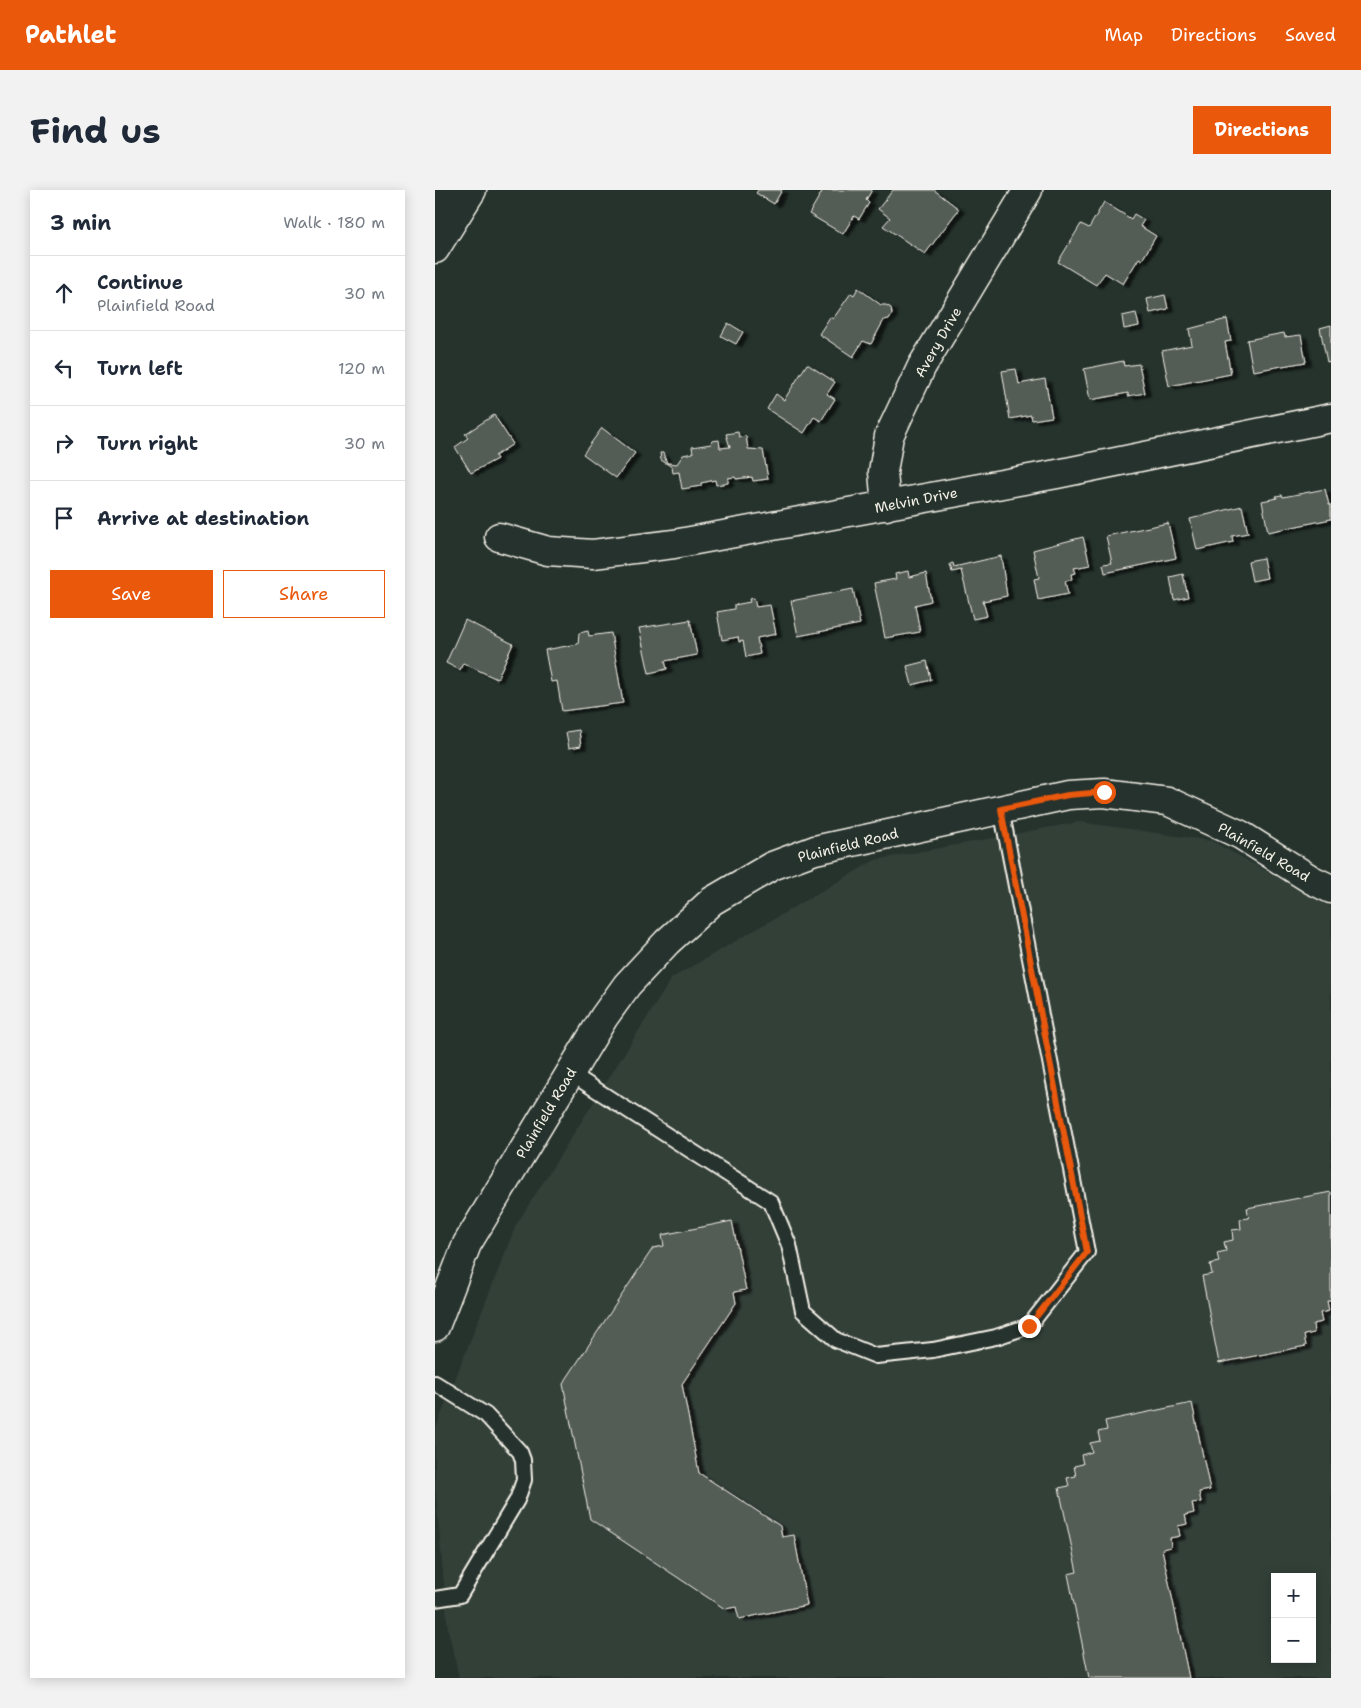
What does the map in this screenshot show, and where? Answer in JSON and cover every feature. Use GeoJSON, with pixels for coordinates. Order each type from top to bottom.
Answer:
{"type":"FeatureCollection","features":[{"type":"Feature","properties":{"kind":"main road"},"geometry":{"type":"LineString","coordinates":[[435,213],[447,190]]}},
{"type":"Feature","properties":{"kind":"main road"},"geometry":{"type":"LineString","coordinates":[[435,249],[472,190]]}},
{"type":"Feature","properties":{"kind":"main road","name":"Avery Drive"},"geometry":{"type":"LineString","coordinates":[[886,506],[883,472],[889,436],[922,366],[1028,190]]}},
{"type":"Feature","properties":{"kind":"main road","name":"Melvin Drive"},"geometry":{"type":"LineString","coordinates":[[499,537],[548,551],[593,554],[673,544],[1066,472],[1331,418]]}},
{"type":"Feature","properties":{"kind":"main road","name":"Plainfield Road"},"geometry":{"type":"LineString","coordinates":[[435,1327],[467,1244],[604,1017],[627,985],[667,942],[713,901],[772,866],[815,850],[1068,795],[1104,792],[1167,801],[1241,835],[1312,880],[1331,889]]}},
{"type":"Feature","properties":{"kind":"lane"},"geometry":{"type":"LineString","coordinates":[[570,1073],[771,1202],[789,1245],[803,1311],[836,1340],[876,1356],[933,1350],[996,1338],[1029,1326],[1087,1252],[1001,809]]}},
{"type":"Feature","properties":{"kind":"lane"},"geometry":{"type":"LineString","coordinates":[[435,1383],[486,1415],[520,1452],[524,1480],[517,1500],[460,1595],[435,1598]]}},
{"type":"Feature","properties":{"kind":"shaded area"},"geometry":{"type":"Polygon","coordinates":[[[1079,822],[1212,841],[1331,907],[1331,1678],[459,1678],[448,1629],[435,1483],[435,1430],[516,1225],[672,978],[875,860],[1079,822]]]}},
{"type":"Feature","properties":{"kind":"building"},"geometry":{"type":"Polygon","coordinates":[[[758,190],[782,190],[774,204],[756,193],[758,190]]]}},
{"type":"Feature","properties":{"kind":"building"},"geometry":{"type":"Polygon","coordinates":[[[823,190],[872,190],[866,200],[869,203],[859,219],[854,216],[843,234],[809,214],[823,190]]]}},
{"type":"Feature","properties":{"kind":"building"},"geometry":{"type":"Polygon","coordinates":[[[893,190],[934,190],[959,209],[925,254],[883,226],[890,218],[878,209],[893,190]]]}},
{"type":"Feature","properties":{"kind":"building"},"geometry":{"type":"Polygon","coordinates":[[[1104,202],[1131,219],[1134,214],[1144,220],[1140,226],[1156,236],[1142,260],[1139,258],[1123,284],[1105,273],[1096,285],[1058,262],[1081,224],[1089,228],[1104,202]]]}},
{"type":"Feature","properties":{"kind":"building"},"geometry":{"type":"Polygon","coordinates":[[[858,288],[881,305],[891,308],[892,314],[889,319],[884,320],[871,344],[863,341],[853,357],[819,334],[830,317],[833,319],[851,293],[854,295],[858,288]]]}},
{"type":"Feature","properties":{"kind":"building"},"geometry":{"type":"Polygon","coordinates":[[[1165,295],[1168,309],[1150,313],[1147,299],[1165,295]]]}},
{"type":"Feature","properties":{"kind":"building"},"geometry":{"type":"Polygon","coordinates":[[[1136,313],[1139,326],[1124,329],[1122,316],[1136,313]]]}},
{"type":"Feature","properties":{"kind":"building"},"geometry":{"type":"Polygon","coordinates":[[[1227,319],[1231,341],[1225,342],[1231,374],[1169,386],[1162,351],[1192,345],[1189,329],[1227,319]]]}},
{"type":"Feature","properties":{"kind":"building"},"geometry":{"type":"Polygon","coordinates":[[[728,323],[743,332],[736,344],[721,336],[728,323]]]}},
{"type":"Feature","properties":{"kind":"building"},"geometry":{"type":"Polygon","coordinates":[[[1331,325],[1331,361],[1327,362],[1320,328],[1331,325]]]}},
{"type":"Feature","properties":{"kind":"building"},"geometry":{"type":"Polygon","coordinates":[[[1284,333],[1285,337],[1301,335],[1306,362],[1253,371],[1247,340],[1284,333]]]}},
{"type":"Feature","properties":{"kind":"building"},"geometry":{"type":"Polygon","coordinates":[[[1123,361],[1124,366],[1139,364],[1145,393],[1128,396],[1128,393],[1090,400],[1084,369],[1123,361]]]}},
{"type":"Feature","properties":{"kind":"building"},"geometry":{"type":"Polygon","coordinates":[[[807,364],[835,382],[827,394],[835,399],[821,421],[814,417],[804,433],[767,409],[776,394],[784,400],[807,364]]]}},
{"type":"Feature","properties":{"kind":"building"},"geometry":{"type":"Polygon","coordinates":[[[1016,369],[1019,384],[1045,379],[1052,417],[1032,420],[1031,415],[1010,419],[1002,371],[1016,369]]]}},
{"type":"Feature","properties":{"kind":"building"},"geometry":{"type":"Polygon","coordinates":[[[494,415],[513,444],[495,456],[497,459],[471,473],[455,447],[468,438],[465,434],[494,415]]]}},
{"type":"Feature","properties":{"kind":"building"},"geometry":{"type":"Polygon","coordinates":[[[602,428],[635,453],[616,478],[583,454],[602,428]]]}},
{"type":"Feature","properties":{"kind":"building"},"geometry":{"type":"Polygon","coordinates":[[[738,432],[739,437],[746,436],[748,449],[763,450],[768,479],[753,481],[752,477],[736,479],[735,477],[728,478],[728,483],[716,485],[715,480],[701,483],[701,486],[682,489],[679,472],[673,473],[672,467],[661,460],[660,453],[663,453],[667,463],[677,464],[683,455],[693,453],[692,447],[711,444],[712,441],[719,440],[720,448],[730,447],[726,434],[738,432]]]}},
{"type":"Feature","properties":{"kind":"building"},"geometry":{"type":"Polygon","coordinates":[[[1325,489],[1329,505],[1331,505],[1331,519],[1268,532],[1262,501],[1277,498],[1276,496],[1282,495],[1283,497],[1325,489]]]}},
{"type":"Feature","properties":{"kind":"building"},"geometry":{"type":"Polygon","coordinates":[[[1242,506],[1248,533],[1232,536],[1233,542],[1197,550],[1190,519],[1242,506]]]}},
{"type":"Feature","properties":{"kind":"building"},"geometry":{"type":"Polygon","coordinates":[[[1168,523],[1176,558],[1105,573],[1103,564],[1112,563],[1106,536],[1168,523]]]}},
{"type":"Feature","properties":{"kind":"building"},"geometry":{"type":"Polygon","coordinates":[[[1083,537],[1090,565],[1074,568],[1076,573],[1071,574],[1072,580],[1065,581],[1068,594],[1038,600],[1034,579],[1039,578],[1033,550],[1083,537]]]}},
{"type":"Feature","properties":{"kind":"building"},"geometry":{"type":"Polygon","coordinates":[[[1001,556],[1007,596],[983,601],[987,616],[973,619],[961,570],[952,572],[950,564],[953,563],[954,567],[1001,556]]]}},
{"type":"Feature","properties":{"kind":"building"},"geometry":{"type":"Polygon","coordinates":[[[1263,558],[1267,578],[1252,581],[1248,561],[1263,558]]]}},
{"type":"Feature","properties":{"kind":"building"},"geometry":{"type":"Polygon","coordinates":[[[908,571],[909,577],[926,573],[931,601],[915,605],[920,632],[885,638],[874,583],[896,579],[895,574],[908,571]]]}},
{"type":"Feature","properties":{"kind":"building"},"geometry":{"type":"Polygon","coordinates":[[[1183,574],[1188,597],[1174,600],[1170,577],[1183,574]]]}},
{"type":"Feature","properties":{"kind":"building"},"geometry":{"type":"Polygon","coordinates":[[[853,589],[860,624],[798,636],[791,601],[853,589]]]}},
{"type":"Feature","properties":{"kind":"building"},"geometry":{"type":"Polygon","coordinates":[[[754,598],[756,607],[770,605],[776,634],[757,638],[760,654],[746,657],[743,641],[739,642],[738,637],[722,640],[717,612],[734,609],[734,605],[750,602],[749,599],[754,598]]]}},
{"type":"Feature","properties":{"kind":"building"},"geometry":{"type":"Polygon","coordinates":[[[465,620],[513,644],[497,679],[463,663],[460,670],[446,663],[465,620]]]}},
{"type":"Feature","properties":{"kind":"building"},"geometry":{"type":"Polygon","coordinates":[[[690,620],[697,655],[665,661],[667,669],[649,673],[639,628],[690,620]]]}},
{"type":"Feature","properties":{"kind":"building"},"geometry":{"type":"Polygon","coordinates":[[[588,631],[589,636],[611,633],[623,703],[562,711],[557,681],[551,682],[545,650],[578,644],[579,633],[588,631]]]}},
{"type":"Feature","properties":{"kind":"building"},"geometry":{"type":"Polygon","coordinates":[[[927,661],[931,680],[912,685],[907,666],[927,661]]]}},
{"type":"Feature","properties":{"kind":"building"},"geometry":{"type":"Polygon","coordinates":[[[579,730],[581,746],[569,748],[566,732],[579,730]]]}},
{"type":"Feature","properties":{"kind":"building"},"geometry":{"type":"Polygon","coordinates":[[[1331,1192],[1331,1301],[1327,1301],[1329,1311],[1320,1313],[1322,1322],[1313,1324],[1314,1333],[1304,1335],[1306,1346],[1219,1363],[1202,1276],[1212,1274],[1210,1264],[1219,1262],[1217,1253],[1226,1251],[1224,1242],[1233,1240],[1232,1230],[1241,1229],[1240,1219],[1249,1218],[1247,1208],[1331,1192]]]}},
{"type":"Feature","properties":{"kind":"building"},"geometry":{"type":"Polygon","coordinates":[[[732,1221],[746,1290],[734,1292],[736,1303],[682,1384],[699,1473],[780,1526],[782,1537],[794,1535],[807,1605],[739,1619],[736,1607],[725,1609],[590,1519],[563,1384],[653,1248],[664,1246],[662,1235],[732,1221]]]}},
{"type":"Feature","properties":{"kind":"building"},"geometry":{"type":"Polygon","coordinates":[[[1192,1403],[1210,1490],[1199,1492],[1201,1502],[1192,1503],[1194,1513],[1185,1515],[1187,1524],[1178,1526],[1180,1536],[1170,1538],[1171,1547],[1162,1549],[1189,1678],[1089,1678],[1068,1574],[1077,1572],[1059,1488],[1069,1486],[1067,1478],[1076,1476],[1074,1466],[1083,1464],[1081,1455],[1092,1452],[1090,1443],[1100,1441],[1098,1432],[1107,1430],[1105,1421],[1192,1403]]]}},
{"type":"Feature","properties":{"kind":"route"},"geometry":{"type":"LineString","coordinates":[[1029,1326],[1087,1252],[1083,1222],[1001,809],[1068,795],[1104,792]]}}]}
